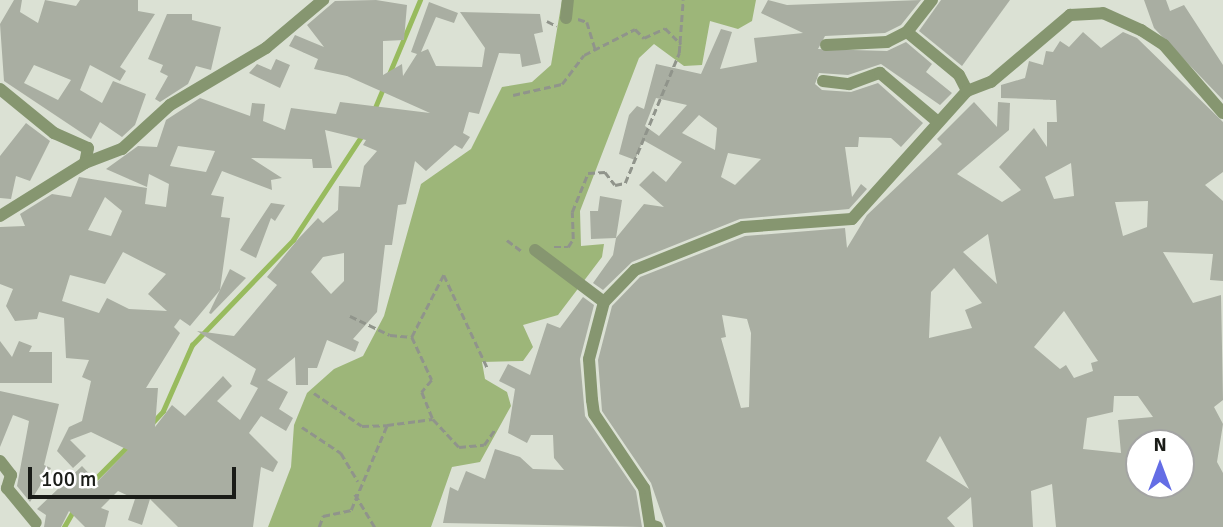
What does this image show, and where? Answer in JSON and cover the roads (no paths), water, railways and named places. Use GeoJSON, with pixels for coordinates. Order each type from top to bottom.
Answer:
{"type":"FeatureCollection","features":[{"type":"Feature","properties":{"kind":"street"},"geometry":{"type":"LineString","coordinates":[[0,216],[85,163],[122,149],[170,105],[256,55],[323,0]]}},
{"type":"Feature","properties":{"kind":"street"},"geometry":{"type":"LineString","coordinates":[[566,18],[568,0]]}},
{"type":"Feature","properties":{"kind":"street"},"geometry":{"type":"LineString","coordinates":[[826,45],[887,42],[907,32],[932,0]]}},
{"type":"Feature","properties":{"kind":"street"},"geometry":{"type":"LineString","coordinates":[[657,527],[650,525],[644,488],[594,414],[589,359],[604,302],[635,270],[699,240],[756,224],[852,219],[967,91],[991,82],[1070,15],[1087,11],[1117,18],[1164,45],[1223,113]]}},
{"type":"Feature","properties":{"kind":"street"},"geometry":{"type":"LineString","coordinates":[[907,32],[959,75],[967,91]]}},
{"type":"Feature","properties":{"kind":"street"},"geometry":{"type":"LineString","coordinates":[[824,81],[849,84],[880,73],[938,122]]}},
{"type":"Feature","properties":{"kind":"street"},"geometry":{"type":"LineString","coordinates":[[0,89],[54,133],[88,148],[85,163]]}},
{"type":"Feature","properties":{"kind":"street"},"geometry":{"type":"LineString","coordinates":[[535,250],[604,302]]}},
{"type":"Feature","properties":{"kind":"street"},"geometry":{"type":"LineString","coordinates":[[0,461],[10,475],[7,488],[36,523]]}},
{"type":"Feature","properties":{"kind":"waterway"},"geometry":{"type":"LineString","coordinates":[[374,110],[420,0]]}},
{"type":"Feature","properties":{"kind":"waterway"},"geometry":{"type":"LineString","coordinates":[[152,423],[163,411],[192,345],[293,240],[363,134]]}},
{"type":"Feature","properties":{"kind":"waterway"},"geometry":{"type":"LineString","coordinates":[[92,482],[128,446]]}},
{"type":"Feature","properties":{"kind":"waterway"},"geometry":{"type":"LineString","coordinates":[[64,527],[74,510]]}}]}
